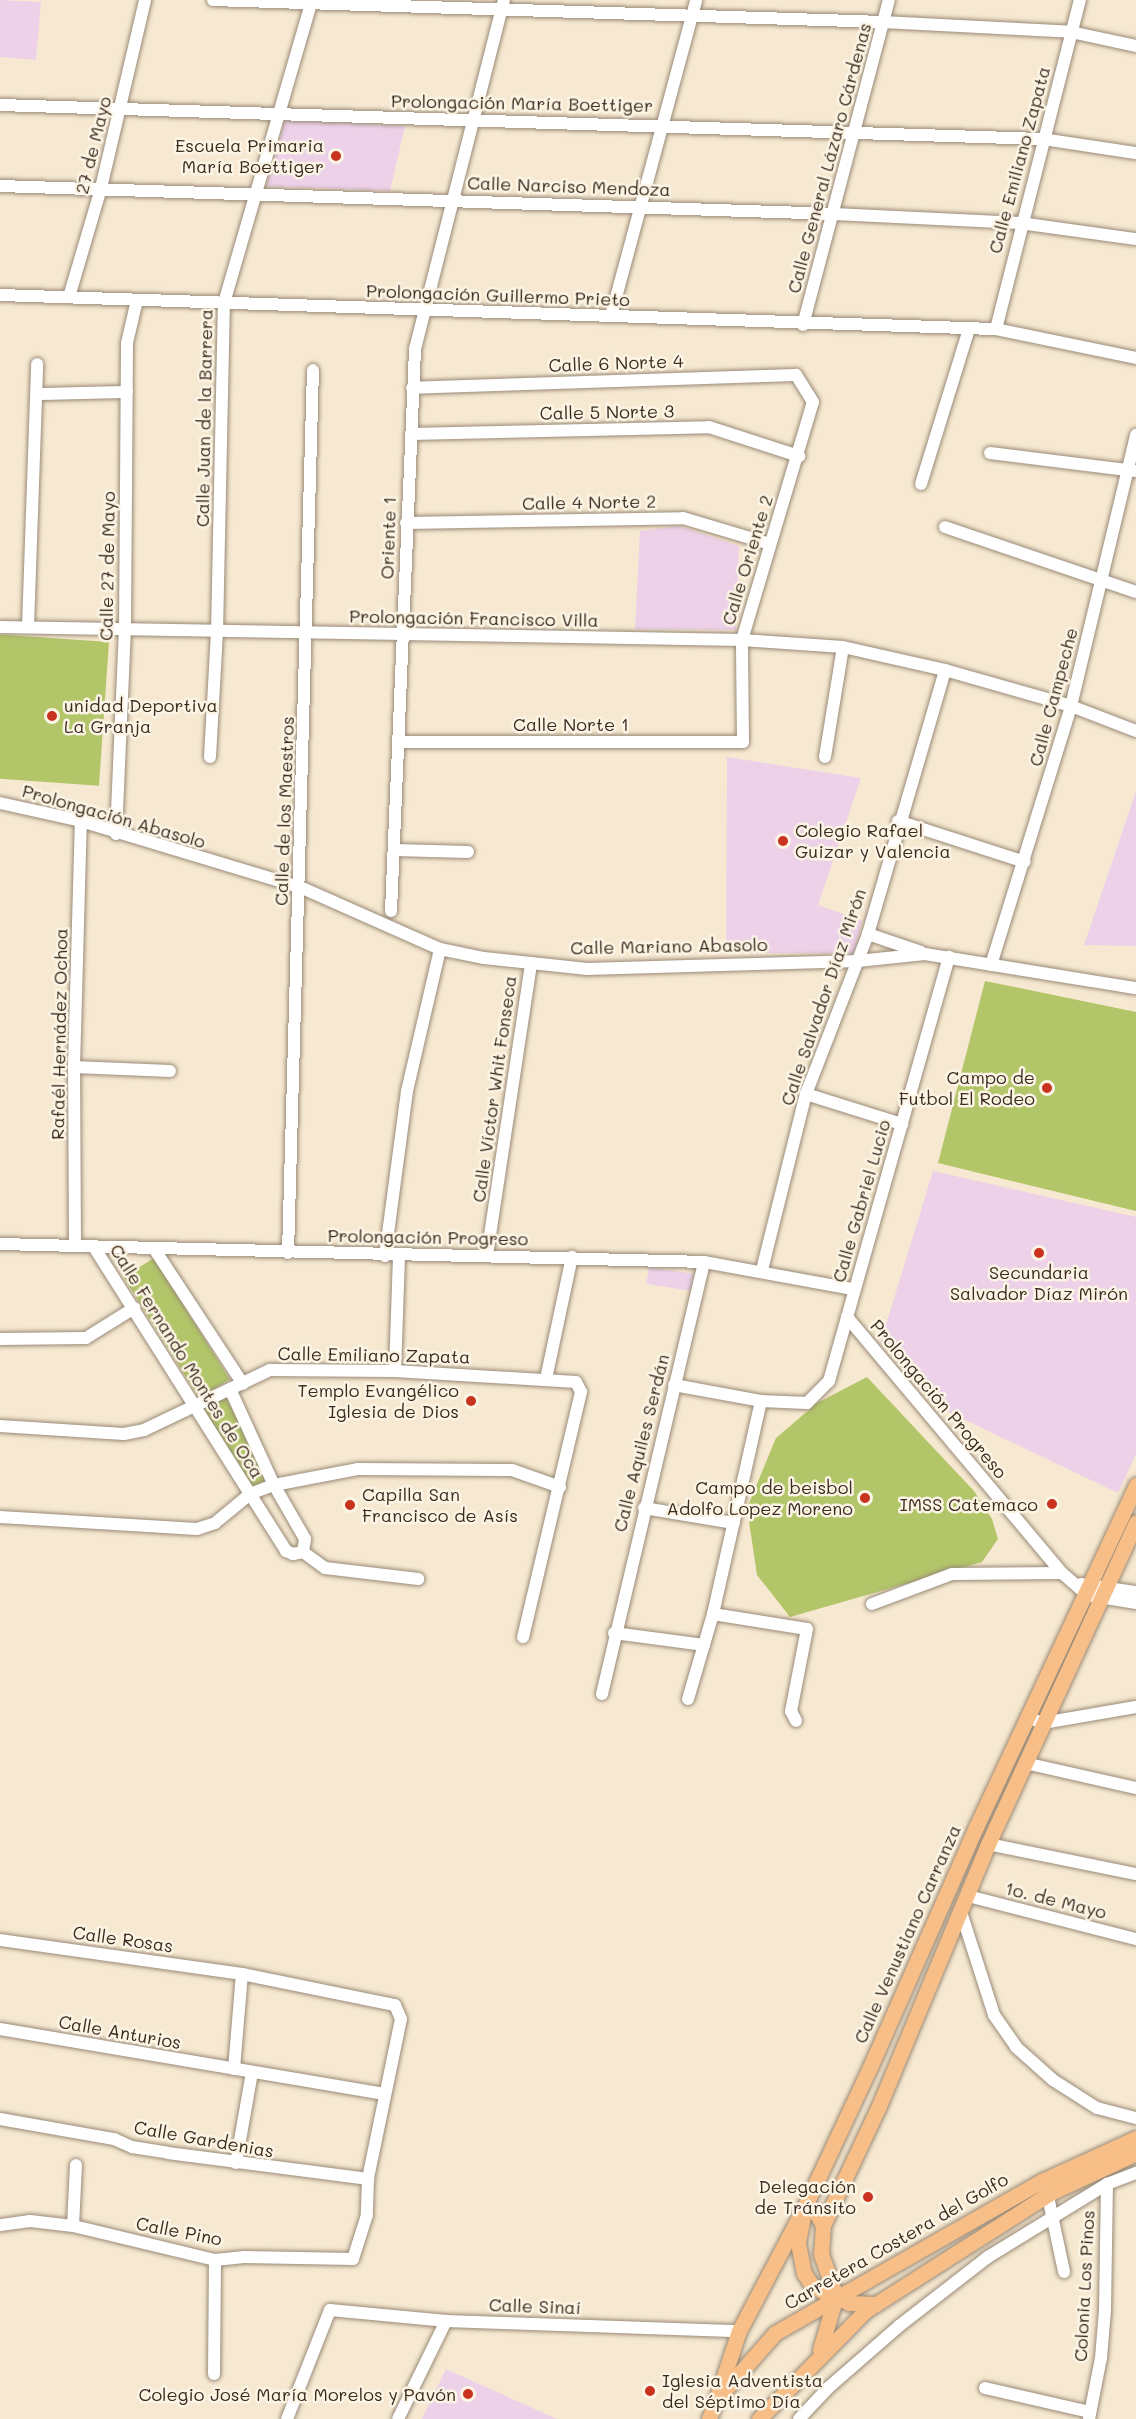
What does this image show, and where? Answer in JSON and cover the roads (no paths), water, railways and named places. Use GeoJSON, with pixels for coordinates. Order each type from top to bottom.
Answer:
{"type":"FeatureCollection","features":[{"type":"Feature","properties":{"kind":"main road","name":"Calle Venustiano Carranza"},"geometry":{"type":"LineString","coordinates":[[823,2225],[879,2106],[962,1912],[988,1844],[1043,1724],[1136,1485]]}},
{"type":"Feature","properties":{"kind":"main road","name":"Calle Venustiano Carranza"},"geometry":{"type":"LineString","coordinates":[[716,2400],[739,2331],[805,2206],[1027,1718],[1136,1522]]}},
{"type":"Feature","properties":{"kind":"main road","name":"Carretera Costera del Golfo"},"geometry":{"type":"LineString","coordinates":[[709,2419],[716,2400],[775,2333],[836,2296],[1136,2138]]}},
{"type":"Feature","properties":{"kind":"main road","name":"Carretera Costera del Golfo"},"geometry":{"type":"LineString","coordinates":[[759,2419],[816,2358],[876,2303],[1046,2187],[1136,2153]]}},
{"type":"Feature","properties":{"kind":"main road"},"geometry":{"type":"LineString","coordinates":[[816,2358],[836,2296],[821,2254],[823,2225],[818,2214],[805,2206],[798,2243],[804,2273],[811,2284],[836,2296],[849,2303],[876,2303]]}},
{"type":"Feature","properties":{"kind":"street","name":"27 de Mayo"},"geometry":{"type":"LineString","coordinates":[[69,297],[101,188],[145,0]]}},
{"type":"Feature","properties":{"kind":"street"},"geometry":{"type":"LineString","coordinates":[[213,0],[503,4],[691,17],[883,22],[1071,32],[1136,46]]}},
{"type":"Feature","properties":{"kind":"street"},"geometry":{"type":"LineString","coordinates":[[611,316],[696,0]]}},
{"type":"Feature","properties":{"kind":"street","name":"Calle General Lázaro Cárdenas"},"geometry":{"type":"LineString","coordinates":[[803,325],[834,214],[852,132],[889,0]]}},
{"type":"Feature","properties":{"kind":"street","name":"Calle Emiliano Zapata"},"geometry":{"type":"LineString","coordinates":[[996,329],[1020,223],[1080,0]]}},
{"type":"Feature","properties":{"kind":"street","name":"Calle Juan de la Barrera"},"geometry":{"type":"LineString","coordinates":[[210,757],[217,633],[224,303],[312,1]]}},
{"type":"Feature","properties":{"kind":"street","name":"Oriente 1"},"geometry":{"type":"LineString","coordinates":[[391,911],[415,349],[471,120],[503,4]]}},
{"type":"Feature","properties":{"kind":"street","name":"Prolongación María Boettiger"},"geometry":{"type":"LineString","coordinates":[[0,105],[1042,139],[1136,153]]}},
{"type":"Feature","properties":{"kind":"street","name":"Calle Narciso Mendoza"},"geometry":{"type":"LineString","coordinates":[[0,186],[255,192],[834,214],[1020,223],[1136,239]]}},
{"type":"Feature","properties":{"kind":"street","name":"Prolongación Guillermo Prieto"},"geometry":{"type":"LineString","coordinates":[[0,295],[424,312],[611,316],[803,325],[996,329],[1136,358]]}},
{"type":"Feature","properties":{"kind":"street","name":"Calle 27 de Mayo"},"geometry":{"type":"LineString","coordinates":[[116,834],[125,630],[127,343],[136,300]]}},
{"type":"Feature","properties":{"kind":"street"},"geometry":{"type":"LineString","coordinates":[[921,484],[969,329]]}},
{"type":"Feature","properties":{"kind":"street"},"geometry":{"type":"LineString","coordinates":[[28,627],[38,394],[37,364]]}},
{"type":"Feature","properties":{"kind":"street","name":"Calle de los Maestros"},"geometry":{"type":"LineString","coordinates":[[288,1253],[308,634],[313,370]]}},
{"type":"Feature","properties":{"kind":"street","name":"Calle 6 Norte 4"},"geometry":{"type":"LineString","coordinates":[[412,388],[796,375],[811,393]]}},
{"type":"Feature","properties":{"kind":"street"},"geometry":{"type":"LineString","coordinates":[[38,394],[127,392]]}},
{"type":"Feature","properties":{"kind":"street","name":"Calle Oriente 2"},"geometry":{"type":"LineString","coordinates":[[743,742],[742,640],[799,456],[813,402],[811,393]]}},
{"type":"Feature","properties":{"kind":"street","name":"Calle 5 Norte 3"},"geometry":{"type":"LineString","coordinates":[[411,434],[710,427],[799,456]]}},
{"type":"Feature","properties":{"kind":"street","name":"Calle Campeche"},"geometry":{"type":"LineString","coordinates":[[991,964],[1071,706],[1133,470],[1136,435]]}},
{"type":"Feature","properties":{"kind":"street"},"geometry":{"type":"LineString","coordinates":[[990,453],[1133,470]]}},
{"type":"Feature","properties":{"kind":"street","name":"Calle 4 Norte 2"},"geometry":{"type":"LineString","coordinates":[[406,523],[683,518],[770,544]]}},
{"type":"Feature","properties":{"kind":"street"},"geometry":{"type":"LineString","coordinates":[[945,527],[1136,592]]}},
{"type":"Feature","properties":{"kind":"street","name":"Prolongación Francisco Villa"},"geometry":{"type":"LineString","coordinates":[[0,627],[217,633],[742,640],[843,647],[945,670],[1071,706],[1136,731]]}},
{"type":"Feature","properties":{"kind":"street"},"geometry":{"type":"LineString","coordinates":[[825,757],[843,647]]}},
{"type":"Feature","properties":{"kind":"street","name":"Calle Salvador Díaz Mirón"},"geometry":{"type":"LineString","coordinates":[[762,1270],[806,1094],[868,934],[898,821],[945,670]]}},
{"type":"Feature","properties":{"kind":"street","name":"Calle Norte 1"},"geometry":{"type":"LineString","coordinates":[[399,742],[743,742]]}},
{"type":"Feature","properties":{"kind":"street","name":"Prolongación Abasolo"},"geometry":{"type":"LineString","coordinates":[[0,803],[81,821],[116,834],[218,863]]}},
{"type":"Feature","properties":{"kind":"street","name":"Rafaél Hernádez Ochoa"},"geometry":{"type":"LineString","coordinates":[[75,1246],[74,1067],[81,821]]}},
{"type":"Feature","properties":{"kind":"street"},"geometry":{"type":"LineString","coordinates":[[898,821],[1024,862]]}},
{"type":"Feature","properties":{"kind":"street"},"geometry":{"type":"LineString","coordinates":[[394,850],[468,852]]}},
{"type":"Feature","properties":{"kind":"street","name":"Calle Mariano Abasolo"},"geometry":{"type":"LineString","coordinates":[[218,863],[300,887],[440,950],[531,963],[587,969],[858,961],[925,954],[1136,988]]}},
{"type":"Feature","properties":{"kind":"street"},"geometry":{"type":"LineString","coordinates":[[868,934],[925,954]]}},
{"type":"Feature","properties":{"kind":"street"},"geometry":{"type":"LineString","coordinates":[[385,1256],[407,1091],[440,950]]}},
{"type":"Feature","properties":{"kind":"street","name":"Calle Gabriel Lucio"},"geometry":{"type":"LineString","coordinates":[[761,1401],[807,1403],[829,1381],[853,1289],[949,957]]}},
{"type":"Feature","properties":{"kind":"street","name":"Calle Víctor Whit Fonseca"},"geometry":{"type":"LineString","coordinates":[[488,1255],[531,963]]}},
{"type":"Feature","properties":{"kind":"street"},"geometry":{"type":"LineString","coordinates":[[74,1067],[170,1071]]}},
{"type":"Feature","properties":{"kind":"street"},"geometry":{"type":"LineString","coordinates":[[806,1094],[902,1124]]}},
{"type":"Feature","properties":{"kind":"street","name":"Prolongación Progreso"},"geometry":{"type":"LineString","coordinates":[[0,1244],[385,1256],[488,1255],[704,1262],[762,1270],[853,1289]]}},
{"type":"Feature","properties":{"kind":"street","name":"Calle Fernando Montes de Oca"},"geometry":{"type":"LineString","coordinates":[[94,1247],[285,1551],[292,1554],[303,1552]]}},
{"type":"Feature","properties":{"kind":"street","name":"Calle Fernando Montes de Oca"},"geometry":{"type":"LineString","coordinates":[[155,1250],[243,1384]]}},
{"type":"Feature","properties":{"kind":"street"},"geometry":{"type":"LineString","coordinates":[[395,1371],[399,1255]]}},
{"type":"Feature","properties":{"kind":"street"},"geometry":{"type":"LineString","coordinates":[[546,1379],[572,1257]]}},
{"type":"Feature","properties":{"kind":"street","name":"Calle Aquiles Serdán"},"geometry":{"type":"LineString","coordinates":[[602,1694],[614,1633],[704,1262]]}},
{"type":"Feature","properties":{"kind":"street"},"geometry":{"type":"LineString","coordinates":[[0,1339],[86,1338],[134,1308]]}},
{"type":"Feature","properties":{"kind":"street","name":"Prolongación Progreso"},"geometry":{"type":"LineString","coordinates":[[847,1317],[1062,1573],[1075,1584],[1096,1592]]}},
{"type":"Feature","properties":{"kind":"street","name":"Calle Emiliano Zapata"},"geometry":{"type":"LineString","coordinates":[[0,1426],[124,1434],[164,1423],[270,1370],[395,1371],[546,1379],[580,1386],[560,1487]]}},
{"type":"Feature","properties":{"kind":"street"},"geometry":{"type":"LineString","coordinates":[[674,1385],[761,1401],[713,1614],[688,1699]]}},
{"type":"Feature","properties":{"kind":"street"},"geometry":{"type":"LineString","coordinates":[[230,1389],[274,1485],[305,1539],[303,1552],[325,1568],[418,1579]]}},
{"type":"Feature","properties":{"kind":"street"},"geometry":{"type":"LineString","coordinates":[[0,1517],[197,1529],[215,1523],[250,1494],[274,1485],[357,1469],[512,1470],[560,1487],[523,1637]]}},
{"type":"Feature","properties":{"kind":"street"},"geometry":{"type":"LineString","coordinates":[[644,1508],[734,1523]]}},
{"type":"Feature","properties":{"kind":"street"},"geometry":{"type":"LineString","coordinates":[[872,1604],[952,1574],[1062,1573]]}},
{"type":"Feature","properties":{"kind":"street"},"geometry":{"type":"LineString","coordinates":[[1096,1592],[1136,1592]]}},
{"type":"Feature","properties":{"kind":"street"},"geometry":{"type":"LineString","coordinates":[[1096,1592],[1136,1603]]}},
{"type":"Feature","properties":{"kind":"street"},"geometry":{"type":"LineString","coordinates":[[713,1614],[807,1629],[794,1716]]}},
{"type":"Feature","properties":{"kind":"street"},"geometry":{"type":"LineString","coordinates":[[614,1633],[704,1645]]}},
{"type":"Feature","properties":{"kind":"street"},"geometry":{"type":"LineString","coordinates":[[1027,1718],[1043,1724],[1136,1707]]}},
{"type":"Feature","properties":{"kind":"street"},"geometry":{"type":"LineString","coordinates":[[1025,1762],[1136,1788]]}},
{"type":"Feature","properties":{"kind":"street"},"geometry":{"type":"LineString","coordinates":[[988,1844],[1136,1874]]}},
{"type":"Feature","properties":{"kind":"street","name":"1o. de Mayo"},"geometry":{"type":"LineString","coordinates":[[968,1896],[1136,1939]]}},
{"type":"Feature","properties":{"kind":"street"},"geometry":{"type":"LineString","coordinates":[[962,1912],[994,2015],[1016,2047],[1053,2080],[1097,2108],[1136,2118]]}},
{"type":"Feature","properties":{"kind":"street","name":"Calle Rosas"},"geometry":{"type":"LineString","coordinates":[[0,1940],[242,1974],[395,2004],[401,2019],[385,2094]]}},
{"type":"Feature","properties":{"kind":"street"},"geometry":{"type":"LineString","coordinates":[[234,2069],[242,1974]]}},
{"type":"Feature","properties":{"kind":"street","name":"Calle Anturios"},"geometry":{"type":"LineString","coordinates":[[0,2029],[385,2094]]}},
{"type":"Feature","properties":{"kind":"street"},"geometry":{"type":"LineString","coordinates":[[236,2163],[252,2072]]}},
{"type":"Feature","properties":{"kind":"street"},"geometry":{"type":"LineString","coordinates":[[368,2179],[385,2094]]}},
{"type":"Feature","properties":{"kind":"street","name":"Calle Gardenias"},"geometry":{"type":"LineString","coordinates":[[0,2119],[114,2139],[132,2147],[236,2163],[368,2179]]}},
{"type":"Feature","properties":{"kind":"street"},"geometry":{"type":"LineString","coordinates":[[73,2226],[76,2165]]}},
{"type":"Feature","properties":{"kind":"street"},"geometry":{"type":"LineString","coordinates":[[799,2419],[828,2388],[899,2326],[988,2257],[1054,2214],[1107,2184],[1136,2173]]}},
{"type":"Feature","properties":{"kind":"street","name":"Calle Pino"},"geometry":{"type":"LineString","coordinates":[[0,2225],[30,2221],[73,2226],[215,2260],[244,2257],[353,2259],[367,2215],[368,2179]]}},
{"type":"Feature","properties":{"kind":"street","name":"Colonia Los Pinos"},"geometry":{"type":"LineString","coordinates":[[1090,2415],[1101,2358],[1105,2310],[1107,2184]]}},
{"type":"Feature","properties":{"kind":"street"},"geometry":{"type":"LineString","coordinates":[[1046,2187],[1054,2214],[1064,2272]]}},
{"type":"Feature","properties":{"kind":"street"},"geometry":{"type":"LineString","coordinates":[[214,2374],[215,2260]]}},
{"type":"Feature","properties":{"kind":"street","name":"Calle Sinaí"},"geometry":{"type":"LineString","coordinates":[[287,2419],[330,2310],[446,2321],[739,2331]]}},
{"type":"Feature","properties":{"kind":"street"},"geometry":{"type":"LineString","coordinates":[[398,2419],[446,2321]]}},
{"type":"Feature","properties":{"kind":"street"},"geometry":{"type":"LineString","coordinates":[[985,2388],[1090,2415]]}},
{"type":"Feature","properties":{"kind":"place","name":"Escuela Primaria María Boettiger"},"geometry":{"type":"Point","coordinates":[336,156]}},
{"type":"Feature","properties":{"kind":"place","name":"unidad Deportiva La Granja"},"geometry":{"type":"Point","coordinates":[52,716]}},
{"type":"Feature","properties":{"kind":"place","name":"Colegio Rafael Guizar y Valencia"},"geometry":{"type":"Point","coordinates":[783,841]}},
{"type":"Feature","properties":{"kind":"place","name":"Campo de Futbol El Rodeo"},"geometry":{"type":"Point","coordinates":[1047,1088]}},
{"type":"Feature","properties":{"kind":"place","name":"Secundaria Salvador Díaz Mirón"},"geometry":{"type":"Point","coordinates":[1039,1253]}},
{"type":"Feature","properties":{"kind":"place","name":"Templo Evangélico Iglesia de Dios"},"geometry":{"type":"Point","coordinates":[471,1401]}},
{"type":"Feature","properties":{"kind":"place","name":"Campo de beisbol Adolfo Lopez Moreno"},"geometry":{"type":"Point","coordinates":[865,1498]}},
{"type":"Feature","properties":{"kind":"place","name":"IMSS Catemaco"},"geometry":{"type":"Point","coordinates":[1052,1504]}},
{"type":"Feature","properties":{"kind":"place","name":"Capilla San Francisco de Asís"},"geometry":{"type":"Point","coordinates":[350,1505]}},
{"type":"Feature","properties":{"kind":"place","name":"Delegación de Tránsito"},"geometry":{"type":"Point","coordinates":[868,2197]}},
{"type":"Feature","properties":{"kind":"place","name":"Iglesia Adventista del Séptimo Día"},"geometry":{"type":"Point","coordinates":[650,2391]}},
{"type":"Feature","properties":{"kind":"place","name":"Colegio José María Morelos y Pavón"},"geometry":{"type":"Point","coordinates":[468,2394]}}]}
